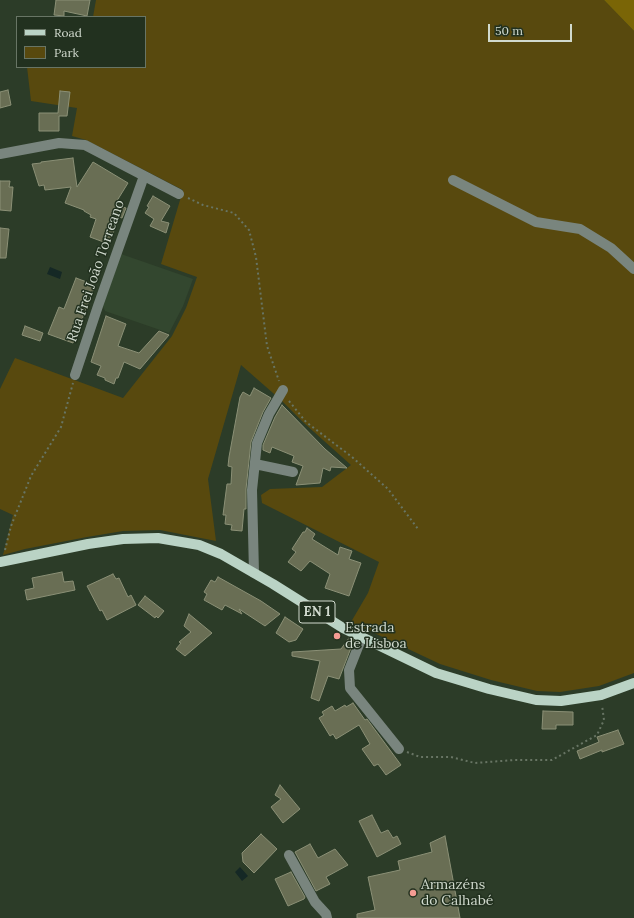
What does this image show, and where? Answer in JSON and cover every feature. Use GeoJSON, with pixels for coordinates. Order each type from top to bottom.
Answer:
{"type":"FeatureCollection","features":[{"type":"Feature","properties":{"kind":"main road","name":"EN 1"},"geometry":{"type":"LineString","coordinates":[[1,562],[95,543],[123,539],[158,538],[199,545],[221,554],[254,573],[343,628],[436,673],[489,690],[536,700],[561,701],[601,695],[634,684]]}},
{"type":"Feature","properties":{"kind":"street"},"geometry":{"type":"LineString","coordinates":[[0,154],[59,143],[85,145],[179,194]]}},
{"type":"Feature","properties":{"kind":"street","name":"Rua Frei João Torreano"},"geometry":{"type":"LineString","coordinates":[[75,375],[144,176]]}},
{"type":"Feature","properties":{"kind":"street"},"geometry":{"type":"LineString","coordinates":[[453,180],[536,222],[580,228],[611,248],[634,269]]}},
{"type":"Feature","properties":{"kind":"street"},"geometry":{"type":"LineString","coordinates":[[254,573],[252,490],[257,443],[269,414],[283,390]]}},
{"type":"Feature","properties":{"kind":"street"},"geometry":{"type":"LineString","coordinates":[[255,464],[293,472]]}},
{"type":"Feature","properties":{"kind":"street"},"geometry":{"type":"LineString","coordinates":[[362,637],[349,670],[350,688],[400,749]]}},
{"type":"Feature","properties":{"kind":"street"},"geometry":{"type":"LineString","coordinates":[[289,855],[315,902],[326,916]]}},
{"type":"Feature","properties":{"kind":"path"},"geometry":{"type":"LineString","coordinates":[[179,194],[203,205],[234,213],[249,230],[256,257],[267,346],[283,390],[293,407],[306,422],[352,457],[388,489],[418,529]]}},
{"type":"Feature","properties":{"kind":"path"},"geometry":{"type":"LineString","coordinates":[[1,562],[11,526],[31,476],[61,427],[75,375]]}},
{"type":"Feature","properties":{"kind":"path"},"geometry":{"type":"LineString","coordinates":[[400,749],[420,757],[450,757],[475,763],[515,760],[552,760],[597,735],[604,720],[601,695]]}},
{"type":"Feature","properties":{"kind":"shaded area"},"geometry":{"type":"Polygon","coordinates":[[[604,0],[634,0],[634,31],[604,0]]]}},
{"type":"Feature","properties":{"kind":"shaded area"},"geometry":{"type":"Polygon","coordinates":[[[121,254],[193,279],[183,306],[169,333],[105,311],[103,306],[121,254]]]}},
{"type":"Feature","properties":{"kind":"green space"},"geometry":{"type":"Polygon","coordinates":[[[96,0],[604,0],[634,31],[634,673],[599,686],[560,692],[537,691],[491,680],[440,664],[351,622],[368,593],[379,562],[262,503],[261,495],[270,489],[322,487],[351,465],[241,365],[208,479],[216,541],[160,530],[123,531],[25,549],[3,555],[13,515],[0,509],[0,389],[15,358],[123,398],[172,336],[186,308],[197,277],[161,264],[183,190],[86,140],[72,136],[77,108],[31,101],[27,68],[146,68],[146,16],[93,16],[96,0]]]}},
{"type":"Feature","properties":{"kind":"water"},"geometry":{"type":"Polygon","coordinates":[[[50,267],[62,272],[60,279],[47,274],[50,267]]]}},
{"type":"Feature","properties":{"kind":"water"},"geometry":{"type":"Polygon","coordinates":[[[240,867],[248,876],[242,881],[235,872],[240,867]]]}},
{"type":"Feature","properties":{"kind":"building"},"geometry":{"type":"Polygon","coordinates":[[[56,0],[90,0],[87,16],[64,11],[64,16],[54,15],[56,0]]]}},
{"type":"Feature","properties":{"kind":"building"},"geometry":{"type":"Polygon","coordinates":[[[8,90],[11,105],[0,108],[0,92],[8,90]]]}},
{"type":"Feature","properties":{"kind":"building"},"geometry":{"type":"Polygon","coordinates":[[[60,91],[70,92],[67,116],[59,116],[59,131],[39,131],[39,113],[58,113],[60,91]]]}},
{"type":"Feature","properties":{"kind":"building"},"geometry":{"type":"Polygon","coordinates":[[[73,158],[77,187],[93,162],[128,183],[115,204],[126,208],[122,218],[119,217],[109,244],[90,237],[96,219],[90,217],[91,215],[84,210],[65,203],[71,187],[45,190],[44,185],[39,186],[32,164],[73,158]]]}},
{"type":"Feature","properties":{"kind":"building"},"geometry":{"type":"Polygon","coordinates":[[[0,181],[10,181],[9,187],[13,187],[11,211],[0,210],[0,181]]]}},
{"type":"Feature","properties":{"kind":"building"},"geometry":{"type":"Polygon","coordinates":[[[153,196],[170,206],[161,221],[169,223],[166,233],[150,226],[154,219],[145,213],[153,196]]]}},
{"type":"Feature","properties":{"kind":"building"},"geometry":{"type":"Polygon","coordinates":[[[0,228],[9,229],[6,258],[0,258],[0,228]]]}},
{"type":"Feature","properties":{"kind":"building"},"geometry":{"type":"Polygon","coordinates":[[[76,278],[95,285],[73,343],[48,334],[59,307],[64,309],[76,278]]]}},
{"type":"Feature","properties":{"kind":"building"},"geometry":{"type":"Polygon","coordinates":[[[106,316],[126,324],[118,346],[139,353],[159,331],[169,335],[140,369],[124,362],[114,384],[97,375],[101,366],[91,362],[106,316]]]}},
{"type":"Feature","properties":{"kind":"building"},"geometry":{"type":"Polygon","coordinates":[[[25,326],[43,333],[40,341],[22,335],[25,326]]]}},
{"type":"Feature","properties":{"kind":"building"},"geometry":{"type":"Polygon","coordinates":[[[254,388],[271,398],[263,412],[251,442],[246,489],[246,509],[244,509],[242,531],[231,530],[232,525],[225,524],[226,515],[223,515],[227,484],[231,484],[232,467],[228,466],[229,457],[240,397],[243,392],[250,396],[254,388]]]}},
{"type":"Feature","properties":{"kind":"building"},"geometry":{"type":"Polygon","coordinates":[[[282,405],[325,449],[347,468],[331,467],[330,471],[323,468],[320,483],[296,485],[303,466],[292,462],[294,456],[272,447],[270,453],[263,450],[263,445],[282,405]]]}},
{"type":"Feature","properties":{"kind":"building"},"geometry":{"type":"Polygon","coordinates":[[[307,528],[315,534],[312,539],[338,555],[340,547],[352,551],[349,559],[361,563],[349,596],[325,588],[330,574],[310,561],[301,571],[288,562],[296,552],[292,549],[307,528]]]}},
{"type":"Feature","properties":{"kind":"building"},"geometry":{"type":"Polygon","coordinates":[[[62,572],[64,582],[73,581],[75,590],[27,600],[25,590],[34,588],[32,578],[62,572]]]}},
{"type":"Feature","properties":{"kind":"building"},"geometry":{"type":"Polygon","coordinates":[[[113,574],[116,579],[119,578],[128,597],[131,595],[136,605],[107,620],[102,610],[100,611],[87,586],[113,574]]]}},
{"type":"Feature","properties":{"kind":"building"},"geometry":{"type":"Polygon","coordinates":[[[218,577],[261,601],[280,614],[265,626],[239,609],[242,614],[225,605],[222,610],[204,600],[207,594],[204,592],[211,580],[215,582],[218,577]]]}},
{"type":"Feature","properties":{"kind":"building"},"geometry":{"type":"Polygon","coordinates":[[[145,596],[164,611],[158,618],[156,616],[155,618],[138,605],[145,596]]]}},
{"type":"Feature","properties":{"kind":"building"},"geometry":{"type":"Polygon","coordinates":[[[189,614],[212,633],[185,656],[176,649],[181,643],[179,642],[191,632],[184,626],[189,614]]]}},
{"type":"Feature","properties":{"kind":"building"},"geometry":{"type":"Polygon","coordinates":[[[285,617],[303,629],[296,640],[289,642],[276,633],[285,617]]]}},
{"type":"Feature","properties":{"kind":"building"},"geometry":{"type":"Polygon","coordinates":[[[349,638],[354,640],[339,679],[328,676],[319,701],[311,698],[320,661],[292,656],[292,652],[341,649],[349,638]]]}},
{"type":"Feature","properties":{"kind":"building"},"geometry":{"type":"Polygon","coordinates":[[[353,703],[365,720],[367,719],[401,765],[386,775],[378,764],[374,766],[362,749],[370,744],[359,725],[336,739],[333,734],[330,736],[319,718],[324,715],[322,712],[332,706],[335,711],[345,705],[346,707],[353,703]]]}},
{"type":"Feature","properties":{"kind":"building"},"geometry":{"type":"Polygon","coordinates":[[[543,711],[573,712],[573,725],[556,725],[556,729],[542,729],[543,711]]]}},
{"type":"Feature","properties":{"kind":"building"},"geometry":{"type":"Polygon","coordinates":[[[618,730],[624,744],[602,752],[602,750],[580,759],[577,751],[599,742],[597,737],[618,730]]]}},
{"type":"Feature","properties":{"kind":"building"},"geometry":{"type":"Polygon","coordinates":[[[280,785],[300,809],[283,823],[271,807],[281,799],[275,795],[280,785]]]}},
{"type":"Feature","properties":{"kind":"building"},"geometry":{"type":"Polygon","coordinates":[[[372,815],[381,833],[388,830],[393,838],[397,836],[401,844],[377,857],[359,821],[372,815]]]}},
{"type":"Feature","properties":{"kind":"building"},"geometry":{"type":"Polygon","coordinates":[[[261,834],[277,849],[254,873],[243,862],[242,853],[261,834]]]}},
{"type":"Feature","properties":{"kind":"building","name":"Armazéns do Calhabé"},"geometry":{"type":"Polygon","coordinates":[[[445,836],[460,918],[357,918],[357,914],[375,910],[368,877],[400,870],[398,861],[432,852],[430,843],[445,836]]]}},
{"type":"Feature","properties":{"kind":"building"},"geometry":{"type":"Polygon","coordinates":[[[310,844],[318,858],[335,849],[348,865],[326,877],[330,884],[316,891],[295,852],[310,844]]]}},
{"type":"Feature","properties":{"kind":"building"},"geometry":{"type":"Polygon","coordinates":[[[291,872],[305,897],[304,899],[288,906],[275,879],[291,872]]]}},
{"type":"Feature","properties":{"kind":"place","name":"Estrada de Lisboa"},"geometry":{"type":"Point","coordinates":[337,636]}},
{"type":"Feature","properties":{"kind":"place","name":"Armazéns do Calhabé"},"geometry":{"type":"Point","coordinates":[413,893]}}]}
